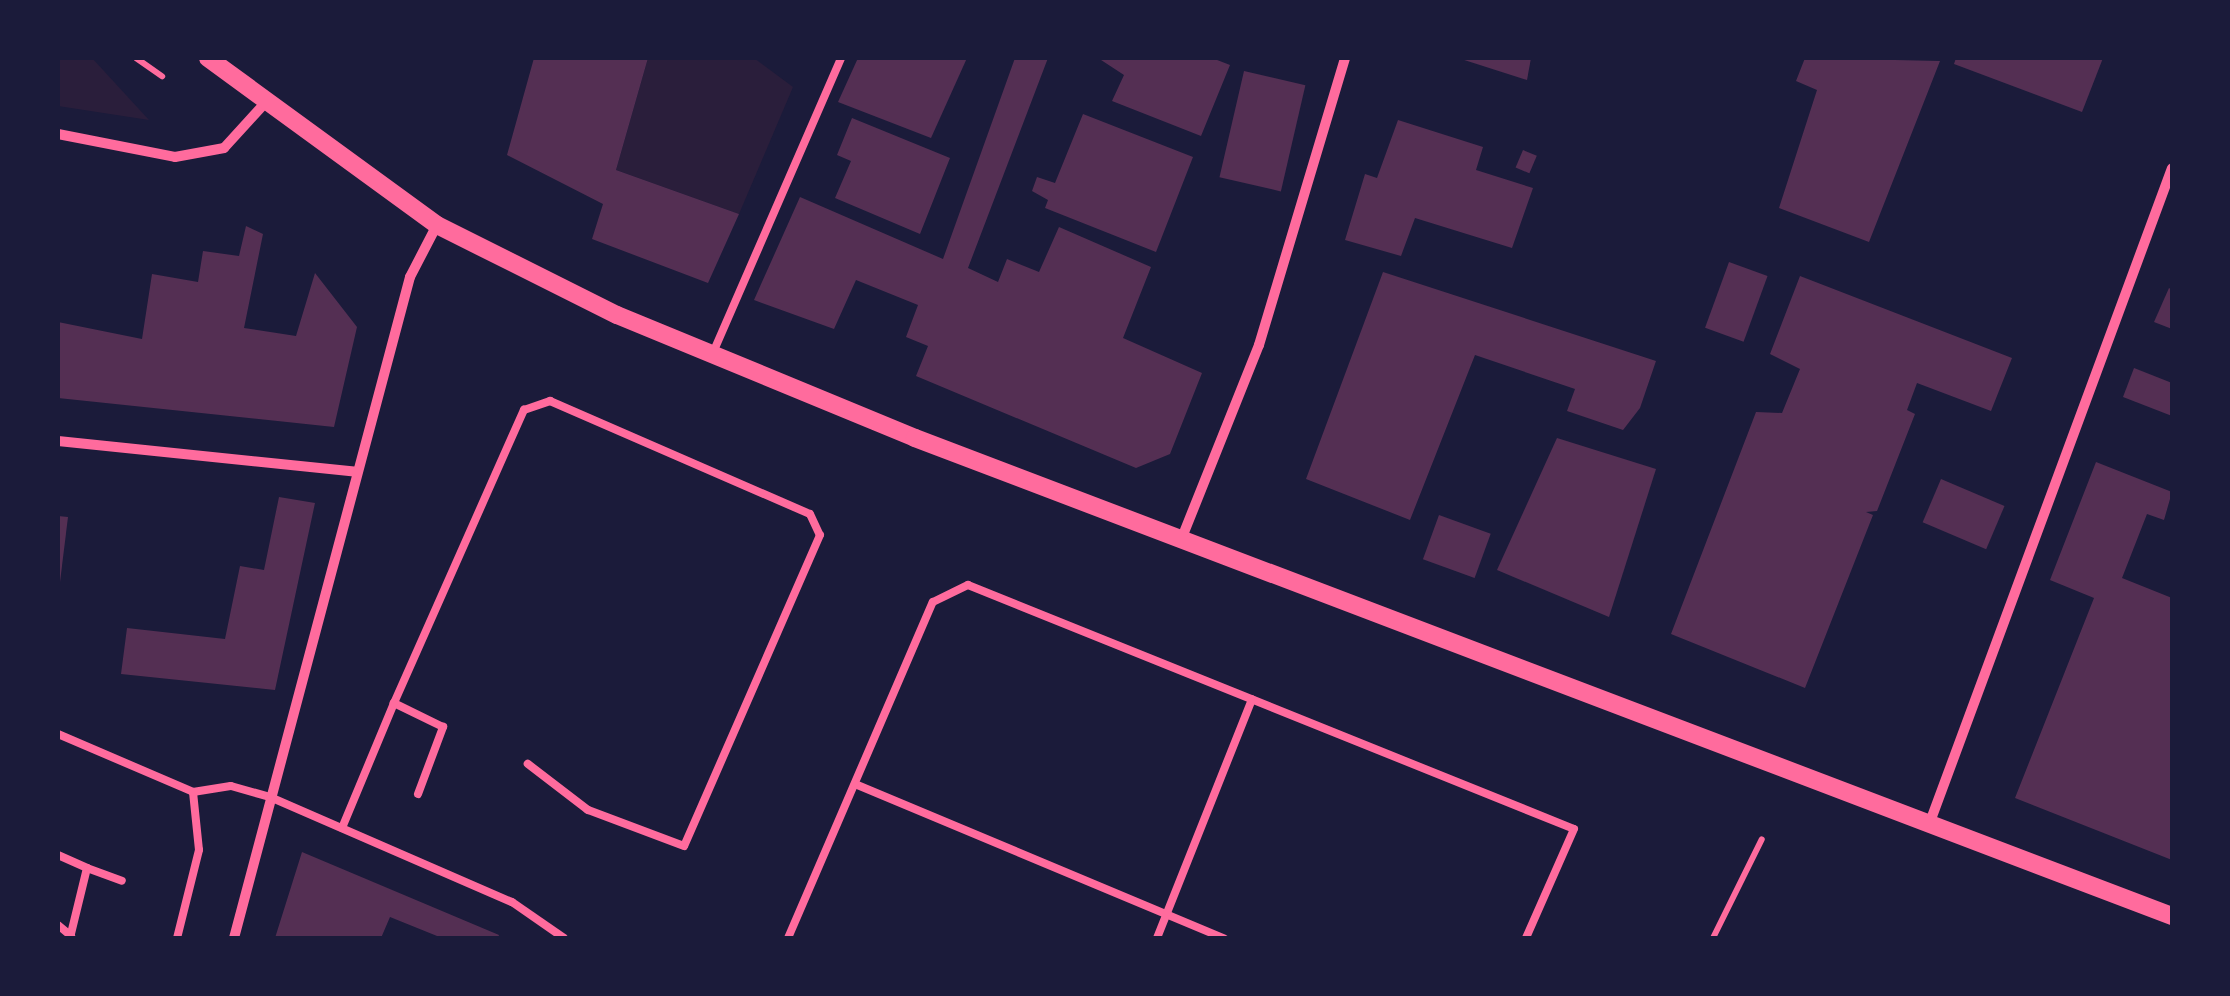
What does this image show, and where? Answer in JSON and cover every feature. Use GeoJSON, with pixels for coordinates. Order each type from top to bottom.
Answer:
{"type":"FeatureCollection","features":[{"type":"Feature","properties":{"kind":"street"},"geometry":{"type":"LineString","coordinates":[[208,58],[437,225],[539,281],[1181,540],[2172,916]]}},
{"type":"Feature","properties":{"kind":"street"},"geometry":{"type":"LineString","coordinates":[[1181,540],[1259,345],[1345,58]]}},
{"type":"Feature","properties":{"kind":"street"},"geometry":{"type":"LineString","coordinates":[[58,134],[175,157],[224,148],[266,102]]}},
{"type":"Feature","properties":{"kind":"street"},"geometry":{"type":"LineString","coordinates":[[1930,822],[2172,168]]}},
{"type":"Feature","properties":{"kind":"street"},"geometry":{"type":"LineString","coordinates":[[234,938],[410,277],[437,225]]}},
{"type":"Feature","properties":{"kind":"street"},"geometry":{"type":"LineString","coordinates":[[58,441],[356,472]]}},
{"type":"Feature","properties":{"kind":"lane"},"geometry":{"type":"LineString","coordinates":[[712,354],[841,58]]}},
{"type":"Feature","properties":{"kind":"lane"},"geometry":{"type":"LineString","coordinates":[[342,828],[524,410],[550,402],[810,514],[820,535],[684,846],[588,810],[528,764]]}},
{"type":"Feature","properties":{"kind":"lane"},"geometry":{"type":"LineString","coordinates":[[788,938],[933,602],[968,585],[1574,829],[1526,938]]}},
{"type":"Feature","properties":{"kind":"lane"},"geometry":{"type":"LineString","coordinates":[[1156,938],[1252,699]]}},
{"type":"Feature","properties":{"kind":"lane"},"geometry":{"type":"LineString","coordinates":[[394,702],[444,727],[418,794]]}},
{"type":"Feature","properties":{"kind":"lane"},"geometry":{"type":"LineString","coordinates":[[58,734],[193,792],[231,786],[270,797],[512,902],[564,938]]}},
{"type":"Feature","properties":{"kind":"lane"},"geometry":{"type":"LineString","coordinates":[[855,784],[1224,938]]}},
{"type":"Feature","properties":{"kind":"lane"},"geometry":{"type":"LineString","coordinates":[[177,938],[199,850],[193,792]]}},
{"type":"Feature","properties":{"kind":"lane"},"geometry":{"type":"LineString","coordinates":[[58,854],[122,881]]}},
{"type":"Feature","properties":{"kind":"lane"},"geometry":{"type":"LineString","coordinates":[[70,937],[87,868]]}},
{"type":"Feature","properties":{"kind":"lane"},"geometry":{"type":"LineString","coordinates":[[58,925],[70,937]]}},
{"type":"Feature","properties":{"kind":"path"},"geometry":{"type":"LineString","coordinates":[[136,58],[162,76]]}},
{"type":"Feature","properties":{"kind":"path"},"geometry":{"type":"LineString","coordinates":[[1713,938],[1762,839]]}},
{"type":"Feature","properties":{"kind":"shaded area"},"geometry":{"type":"Polygon","coordinates":[[[58,58],[92,58],[149,120],[58,106],[58,58]]]}},
{"type":"Feature","properties":{"kind":"shaded area"},"geometry":{"type":"Polygon","coordinates":[[[648,58],[754,58],[793,87],[739,214],[616,170],[648,58]]]}},
{"type":"Feature","properties":{"kind":"building"},"geometry":{"type":"Polygon","coordinates":[[[534,58],[648,58],[616,170],[739,214],[708,283],[592,239],[603,204],[507,155],[534,58]]]}},
{"type":"Feature","properties":{"kind":"building"},"geometry":{"type":"Polygon","coordinates":[[[858,58],[967,58],[931,138],[838,102],[858,58]]]}},
{"type":"Feature","properties":{"kind":"building"},"geometry":{"type":"Polygon","coordinates":[[[1015,58],[1048,58],[968,268],[998,282],[1007,259],[1039,272],[1059,227],[1151,267],[1123,338],[1202,373],[1170,454],[1136,468],[916,376],[928,346],[906,337],[918,305],[856,280],[834,329],[754,300],[800,197],[943,259],[1015,58]]]}},
{"type":"Feature","properties":{"kind":"building"},"geometry":{"type":"Polygon","coordinates":[[[1098,58],[1212,58],[1230,65],[1201,136],[1112,101],[1124,75],[1098,58]]]}},
{"type":"Feature","properties":{"kind":"building"},"geometry":{"type":"Polygon","coordinates":[[[1458,58],[1531,58],[1527,80],[1458,58]]]}},
{"type":"Feature","properties":{"kind":"building"},"geometry":{"type":"Polygon","coordinates":[[[1805,58],[1940,61],[1869,242],[1779,208],[1817,90],[1796,81],[1805,58]]]}},
{"type":"Feature","properties":{"kind":"building"},"geometry":{"type":"Polygon","coordinates":[[[1956,58],[2103,58],[2082,112],[1954,64],[1956,58]]]}},
{"type":"Feature","properties":{"kind":"building"},"geometry":{"type":"Polygon","coordinates":[[[1244,71],[1305,85],[1281,191],[1219,177],[1244,71]]]}},
{"type":"Feature","properties":{"kind":"building"},"geometry":{"type":"Polygon","coordinates":[[[1083,114],[1193,157],[1156,252],[1045,208],[1048,200],[1032,191],[1037,177],[1055,183],[1083,114]]]}},
{"type":"Feature","properties":{"kind":"building"},"geometry":{"type":"Polygon","coordinates":[[[852,118],[950,158],[920,234],[835,198],[851,161],[837,155],[852,118]]]}},
{"type":"Feature","properties":{"kind":"building"},"geometry":{"type":"Polygon","coordinates":[[[1398,120],[1483,147],[1476,170],[1533,188],[1512,248],[1415,218],[1401,256],[1345,240],[1365,174],[1377,178],[1398,120]]]}},
{"type":"Feature","properties":{"kind":"building"},"geometry":{"type":"Polygon","coordinates":[[[1523,150],[1537,156],[1529,173],[1516,167],[1523,150]]]}},
{"type":"Feature","properties":{"kind":"building"},"geometry":{"type":"Polygon","coordinates":[[[246,226],[263,234],[244,328],[296,336],[315,273],[357,327],[334,427],[58,398],[58,322],[142,339],[152,274],[198,282],[203,251],[239,256],[246,226]]]}},
{"type":"Feature","properties":{"kind":"building"},"geometry":{"type":"Polygon","coordinates":[[[1729,262],[1768,276],[1744,342],[1705,328],[1729,262]]]}},
{"type":"Feature","properties":{"kind":"building"},"geometry":{"type":"Polygon","coordinates":[[[1383,272],[1656,361],[1640,408],[1623,430],[1567,411],[1575,389],[1475,355],[1410,520],[1306,479],[1383,272]]]}},
{"type":"Feature","properties":{"kind":"building"},"geometry":{"type":"Polygon","coordinates":[[[1800,276],[2012,358],[1991,411],[1917,383],[1907,410],[1915,414],[1877,511],[1866,512],[1873,515],[1805,688],[1671,634],[1756,412],[1782,413],[1800,369],[1770,354],[1800,276]]]}},
{"type":"Feature","properties":{"kind":"building"},"geometry":{"type":"Polygon","coordinates":[[[2169,288],[2172,290],[2172,329],[2154,322],[2169,288]]]}},
{"type":"Feature","properties":{"kind":"building"},"geometry":{"type":"Polygon","coordinates":[[[2134,368],[2172,383],[2172,416],[2123,397],[2134,368]]]}},
{"type":"Feature","properties":{"kind":"building"},"geometry":{"type":"Polygon","coordinates":[[[1557,438],[1656,469],[1609,617],[1497,570],[1557,438]]]}},
{"type":"Feature","properties":{"kind":"building"},"geometry":{"type":"Polygon","coordinates":[[[2096,462],[2172,492],[2164,520],[2147,514],[2122,578],[2172,598],[2172,860],[2015,798],[2094,598],[2050,580],[2096,462]]]}},
{"type":"Feature","properties":{"kind":"building"},"geometry":{"type":"Polygon","coordinates":[[[1941,479],[2005,506],[1986,549],[1923,522],[1941,479]]]}},
{"type":"Feature","properties":{"kind":"building"},"geometry":{"type":"Polygon","coordinates":[[[279,497],[315,503],[275,690],[121,674],[127,628],[225,639],[240,566],[264,570],[279,497]]]}},
{"type":"Feature","properties":{"kind":"building"},"geometry":{"type":"Polygon","coordinates":[[[1439,515],[1491,534],[1475,578],[1423,559],[1439,515]]]}},
{"type":"Feature","properties":{"kind":"building"},"geometry":{"type":"Polygon","coordinates":[[[58,516],[68,517],[60,582],[58,582],[58,516]]]}},
{"type":"Feature","properties":{"kind":"building"},"geometry":{"type":"Polygon","coordinates":[[[302,852],[499,935],[498,938],[442,938],[390,917],[381,938],[275,938],[302,852]]]}}]}
